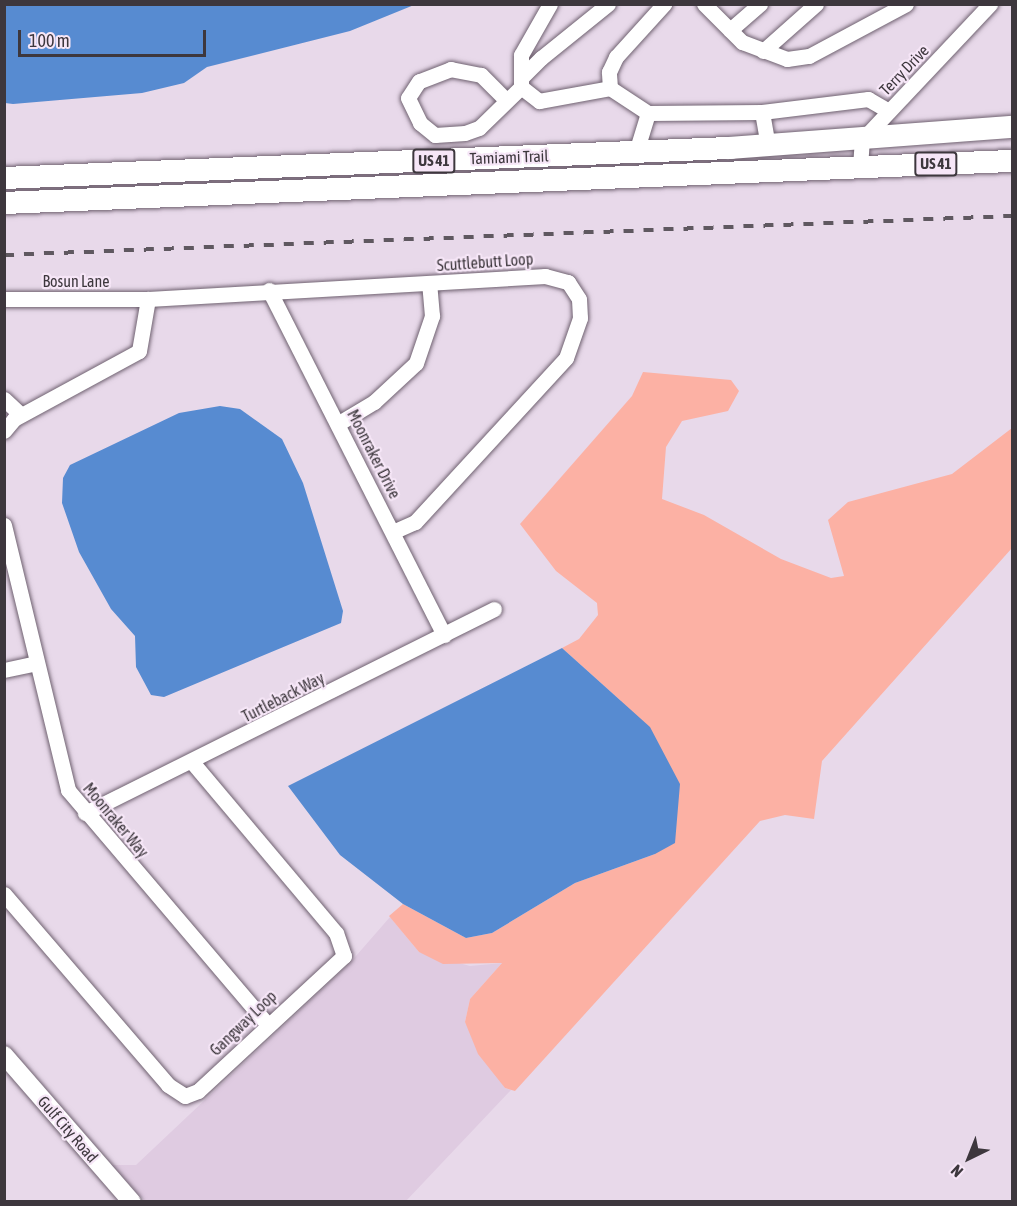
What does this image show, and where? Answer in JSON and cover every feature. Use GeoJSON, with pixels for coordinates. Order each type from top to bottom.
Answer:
{"type":"FeatureCollection","features":[{"type":"Feature","properties":{"kind":"main road","name":"Tamiami Trail"},"geometry":{"type":"LineString","coordinates":[[4,178],[768,146],[1012,127]]}},
{"type":"Feature","properties":{"kind":"main road","name":"Tamiami Trail"},"geometry":{"type":"LineString","coordinates":[[4,202],[1012,161]]}},
{"type":"Feature","properties":{"kind":"street"},"geometry":{"type":"LineString","coordinates":[[550,4],[522,55],[521,83],[539,101],[610,88],[648,113],[762,112],[868,99],[889,111]]}},
{"type":"Feature","properties":{"kind":"street"},"geometry":{"type":"LineString","coordinates":[[504,98],[481,75],[451,69],[419,81],[408,98],[420,123],[435,135],[479,128],[504,98],[609,4]]}},
{"type":"Feature","properties":{"kind":"street"},"geometry":{"type":"LineString","coordinates":[[610,88],[609,72],[616,57],[664,4]]}},
{"type":"Feature","properties":{"kind":"street"},"geometry":{"type":"LineString","coordinates":[[704,4],[730,30],[763,51],[787,59],[809,56],[906,4]]}},
{"type":"Feature","properties":{"kind":"street"},"geometry":{"type":"LineString","coordinates":[[730,30],[760,4]]}},
{"type":"Feature","properties":{"kind":"street"},"geometry":{"type":"LineString","coordinates":[[763,51],[816,4]]}},
{"type":"Feature","properties":{"kind":"street","name":"Terry Drive"},"geometry":{"type":"LineString","coordinates":[[862,140],[990,4]]}},
{"type":"Feature","properties":{"kind":"street"},"geometry":{"type":"LineString","coordinates":[[762,112],[768,146]]}},
{"type":"Feature","properties":{"kind":"street"},"geometry":{"type":"LineString","coordinates":[[636,152],[648,113]]}},
{"type":"Feature","properties":{"kind":"street"},"geometry":{"type":"LineString","coordinates":[[860,167],[862,140]]}},
{"type":"Feature","properties":{"kind":"street"},"geometry":{"type":"LineString","coordinates":[[152,172],[153,196]]}},
{"type":"Feature","properties":{"kind":"street","name":"Scuttlebutt Loop"},"geometry":{"type":"LineString","coordinates":[[148,299],[269,290],[429,284],[545,276],[568,282],[579,299],[580,318],[566,358],[416,522],[393,532]]}},
{"type":"Feature","properties":{"kind":"street"},"geometry":{"type":"LineString","coordinates":[[339,423],[374,402],[416,363],[430,327],[429,284]]}},
{"type":"Feature","properties":{"kind":"street","name":"Moonraker Drive"},"geometry":{"type":"LineString","coordinates":[[269,290],[339,423],[444,635]]}},
{"type":"Feature","properties":{"kind":"street","name":"Bosun Lane"},"geometry":{"type":"LineString","coordinates":[[4,299],[148,299]]}},
{"type":"Feature","properties":{"kind":"street"},"geometry":{"type":"LineString","coordinates":[[4,430],[21,415],[139,351],[148,299]]}},
{"type":"Feature","properties":{"kind":"street"},"geometry":{"type":"LineString","coordinates":[[4,399],[21,415]]}},
{"type":"Feature","properties":{"kind":"street","name":"Moonraker Way"},"geometry":{"type":"LineString","coordinates":[[4,525],[68,790],[85,813],[267,1024]]}},
{"type":"Feature","properties":{"kind":"street","name":"Turtleback Way"},"geometry":{"type":"LineString","coordinates":[[85,813],[193,763],[494,609]]}},
{"type":"Feature","properties":{"kind":"street"},"geometry":{"type":"LineString","coordinates":[[4,670],[36,663]]}},
{"type":"Feature","properties":{"kind":"street","name":"Gangway Loop"},"geometry":{"type":"LineString","coordinates":[[4,894],[168,1085],[184,1096],[198,1091],[267,1024],[344,956],[336,933],[193,763]]}},
{"type":"Feature","properties":{"kind":"street","name":"Gulf City Road"},"geometry":{"type":"LineString","coordinates":[[5,1057],[132,1202]]}},
{"type":"Feature","properties":{"kind":"shaded area"},"geometry":{"type":"Polygon","coordinates":[[[643,372],[731,380],[739,391],[728,411],[682,421],[666,447],[662,499],[704,515],[781,559],[831,578],[844,576],[828,520],[848,502],[952,474],[1012,428],[1012,548],[822,761],[814,819],[785,815],[760,821],[515,1091],[505,1088],[478,1054],[465,1022],[470,999],[502,963],[443,964],[419,952],[389,916],[403,904],[466,938],[492,933],[575,883],[655,854],[621,701],[562,648],[579,639],[598,615],[597,603],[556,571],[520,524],[632,396],[643,372]]]}},
{"type":"Feature","properties":{"kind":"shaded area"},"geometry":{"type":"Polygon","coordinates":[[[390,917],[419,952],[470,966],[502,963],[470,999],[465,1022],[505,1088],[511,1090],[406,1201],[145,1201],[111,1165],[136,1165],[349,964],[390,917]]]}},
{"type":"Feature","properties":{"kind":"water"},"geometry":{"type":"Polygon","coordinates":[[[5,4],[414,5],[350,31],[207,67],[184,83],[142,93],[13,104],[5,103],[5,4]]]}},
{"type":"Feature","properties":{"kind":"water"},"geometry":{"type":"Polygon","coordinates":[[[220,406],[240,409],[282,439],[303,483],[343,611],[341,623],[164,697],[151,695],[136,667],[135,636],[111,609],[79,552],[62,503],[63,478],[70,465],[179,413],[220,406]]]}},
{"type":"Feature","properties":{"kind":"water"},"geometry":{"type":"Polygon","coordinates":[[[562,648],[650,727],[680,784],[675,843],[655,854],[575,883],[492,933],[466,938],[403,904],[340,855],[288,786],[562,648]]]}},
{"type":"Feature","properties":{"kind":"railway"},"geometry":{"type":"LineString","coordinates":[[4,255],[1012,216]]}}]}
